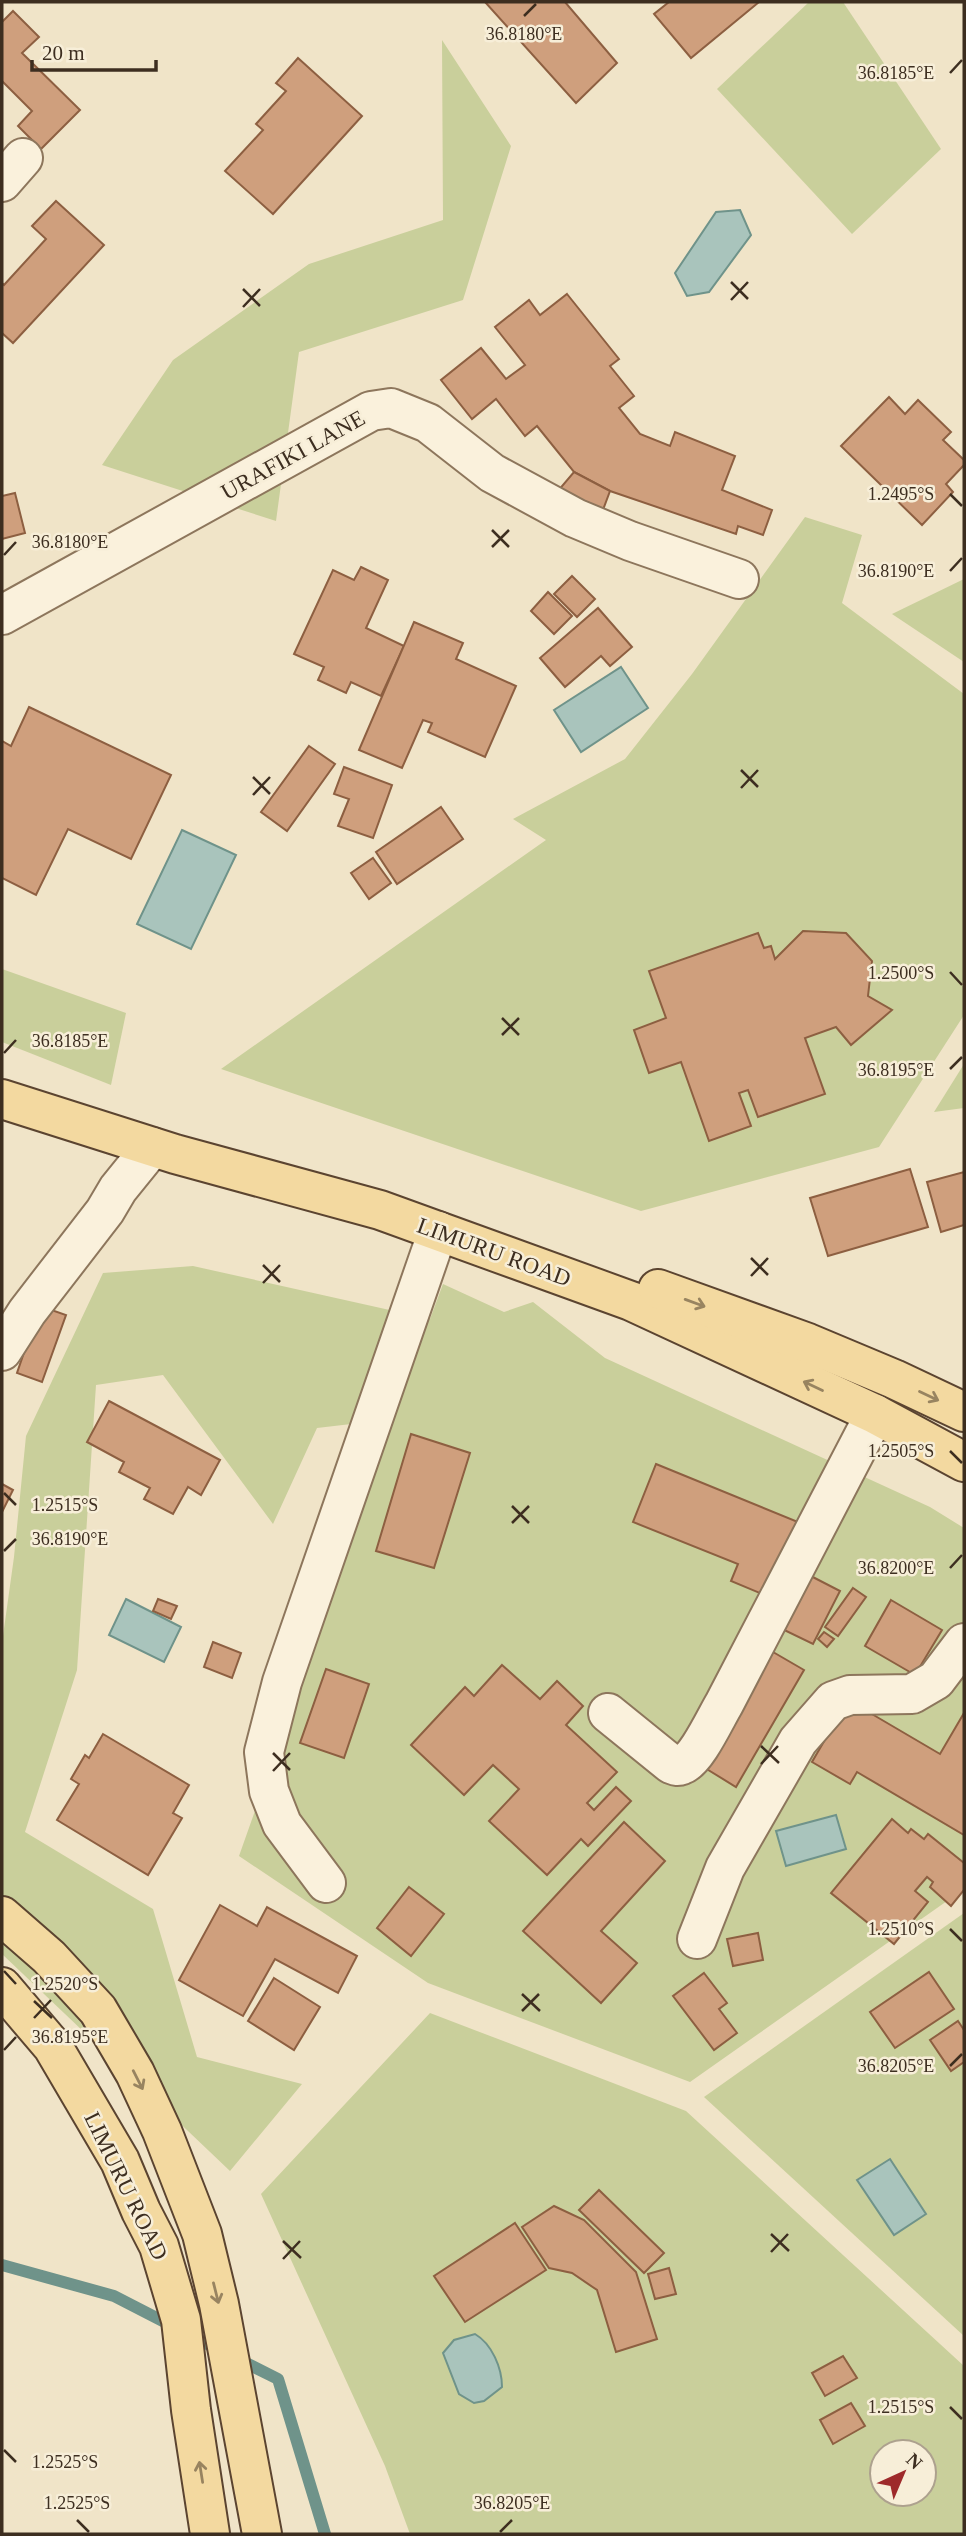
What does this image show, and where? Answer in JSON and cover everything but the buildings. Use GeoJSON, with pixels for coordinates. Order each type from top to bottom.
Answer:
{"type":"FeatureCollection","features":[{"type":"Feature","properties":{"kind":"main road","name":"LIMURU ROAD"},"geometry":{"type":"LineString","coordinates":[[2,1076],[400,1196],[808,1343],[964,1412]]}},
{"type":"Feature","properties":{"kind":"main road","name":"LIMURU ROAD"},"geometry":{"type":"LineString","coordinates":[[2,1099],[152,1147],[380,1210],[631,1301],[875,1414],[964,1462]]}},
{"type":"Feature","properties":{"kind":"main road"},"geometry":{"type":"LineString","coordinates":[[2,1916],[49,1957],[98,2010],[135,2073],[162,2131],[202,2234],[227,2340],[262,2534]]}},
{"type":"Feature","properties":{"kind":"main road","name":"LIMURU ROAD"},"geometry":{"type":"LineString","coordinates":[[2,1987],[53,2047],[120,2161],[159,2246],[181,2320],[191,2410],[210,2534]]}},
{"type":"Feature","properties":{"kind":"street","name":"URAFIKI LANE"},"geometry":{"type":"LineString","coordinates":[[2,615],[371,411],[391,408],[428,423],[492,473],[575,518],[630,541],[739,579]]}},
{"type":"Feature","properties":{"kind":"street"},"geometry":{"type":"LineString","coordinates":[[2,1351],[35,1302],[105,1211],[117,1189],[152,1147]]}},
{"type":"Feature","properties":{"kind":"street"},"geometry":{"type":"LineString","coordinates":[[326,1883],[282,1824],[269,1791],[264,1752],[282,1682],[438,1231]]}},
{"type":"Feature","properties":{"kind":"street"},"geometry":{"type":"LineString","coordinates":[[608,1713],[671,1764],[686,1764],[746,1662],[875,1414]]}},
{"type":"Feature","properties":{"kind":"street"},"geometry":{"type":"LineString","coordinates":[[697,1939],[725,1868],[798,1741],[832,1701],[850,1695],[912,1694],[936,1680],[964,1643]]}},
{"type":"Feature","properties":{"kind":"green space"},"geometry":{"type":"Polygon","coordinates":[[[809,2],[843,2],[941,149],[852,234],[717,89],[809,2]]]}},
{"type":"Feature","properties":{"kind":"green space"},"geometry":{"type":"Polygon","coordinates":[[[442,40],[511,146],[463,300],[299,352],[276,521],[102,465],[173,360],[309,264],[443,220],[442,40]]]}},
{"type":"Feature","properties":{"kind":"green space"},"geometry":{"type":"Polygon","coordinates":[[[805,517],[862,535],[842,603],[964,694],[964,1015],[879,1147],[641,1211],[221,1069],[546,840],[513,819],[625,759],[692,674],[805,517]]]}},
{"type":"Feature","properties":{"kind":"green space"},"geometry":{"type":"Polygon","coordinates":[[[964,579],[964,662],[892,614],[964,579]]]}},
{"type":"Feature","properties":{"kind":"green space"},"geometry":{"type":"Polygon","coordinates":[[[2,969],[126,1013],[111,1085],[2,1042],[2,969]]]}},
{"type":"Feature","properties":{"kind":"green space"},"geometry":{"type":"Polygon","coordinates":[[[964,1064],[964,1108],[934,1112],[964,1064]]]}},
{"type":"Feature","properties":{"kind":"green space"},"geometry":{"type":"Polygon","coordinates":[[[193,1266],[430,1319],[443,1284],[504,1312],[533,1302],[605,1358],[930,1507],[964,1528],[964,1889],[690,2082],[428,1983],[239,1856],[394,1419],[317,1428],[273,1524],[163,1375],[96,1385],[77,1670],[25,1832],[153,1909],[197,2057],[302,2084],[230,2171],[2,1954],[2,1643],[26,1436],[103,1273],[193,1266]]]}},
{"type":"Feature","properties":{"kind":"green space"},"geometry":{"type":"Polygon","coordinates":[[[964,1913],[964,2336],[704,2097],[964,1913]]]}},
{"type":"Feature","properties":{"kind":"green space"},"geometry":{"type":"Polygon","coordinates":[[[430,2013],[686,2111],[964,2366],[964,2534],[410,2534],[385,2466],[261,2194],[430,2013]]]}},
{"type":"Feature","properties":{"kind":"water"},"geometry":{"type":"Polygon","coordinates":[[[740,210],[751,235],[709,292],[687,296],[675,273],[716,212],[740,210]]]}},
{"type":"Feature","properties":{"kind":"water"},"geometry":{"type":"Polygon","coordinates":[[[621,667],[648,708],[581,752],[554,710],[621,667]]]}},
{"type":"Feature","properties":{"kind":"water"},"geometry":{"type":"Polygon","coordinates":[[[182,830],[236,855],[191,949],[137,924],[182,830]]]}},
{"type":"Feature","properties":{"kind":"water"},"geometry":{"type":"Polygon","coordinates":[[[126,1599],[181,1627],[164,1662],[109,1635],[126,1599]]]}},
{"type":"Feature","properties":{"kind":"water"},"geometry":{"type":"Polygon","coordinates":[[[836,1815],[846,1849],[786,1866],[776,1831],[836,1815]]]}},
{"type":"Feature","properties":{"kind":"water"},"geometry":{"type":"Polygon","coordinates":[[[890,2159],[926,2214],[894,2235],[857,2180],[890,2159]]]}},
{"type":"Feature","properties":{"kind":"water"},"geometry":{"type":"Polygon","coordinates":[[[475,2334],[495,2357],[502,2387],[484,2401],[474,2403],[459,2394],[443,2353],[454,2340],[475,2334]]]}},
{"type":"Feature","properties":{"kind":"waterway"},"geometry":{"type":"LineString","coordinates":[[2,2265],[114,2296],[219,2350]]}},
{"type":"Feature","properties":{"kind":"waterway"},"geometry":{"type":"LineString","coordinates":[[236,2358],[278,2379],[325,2534]]}}]}
